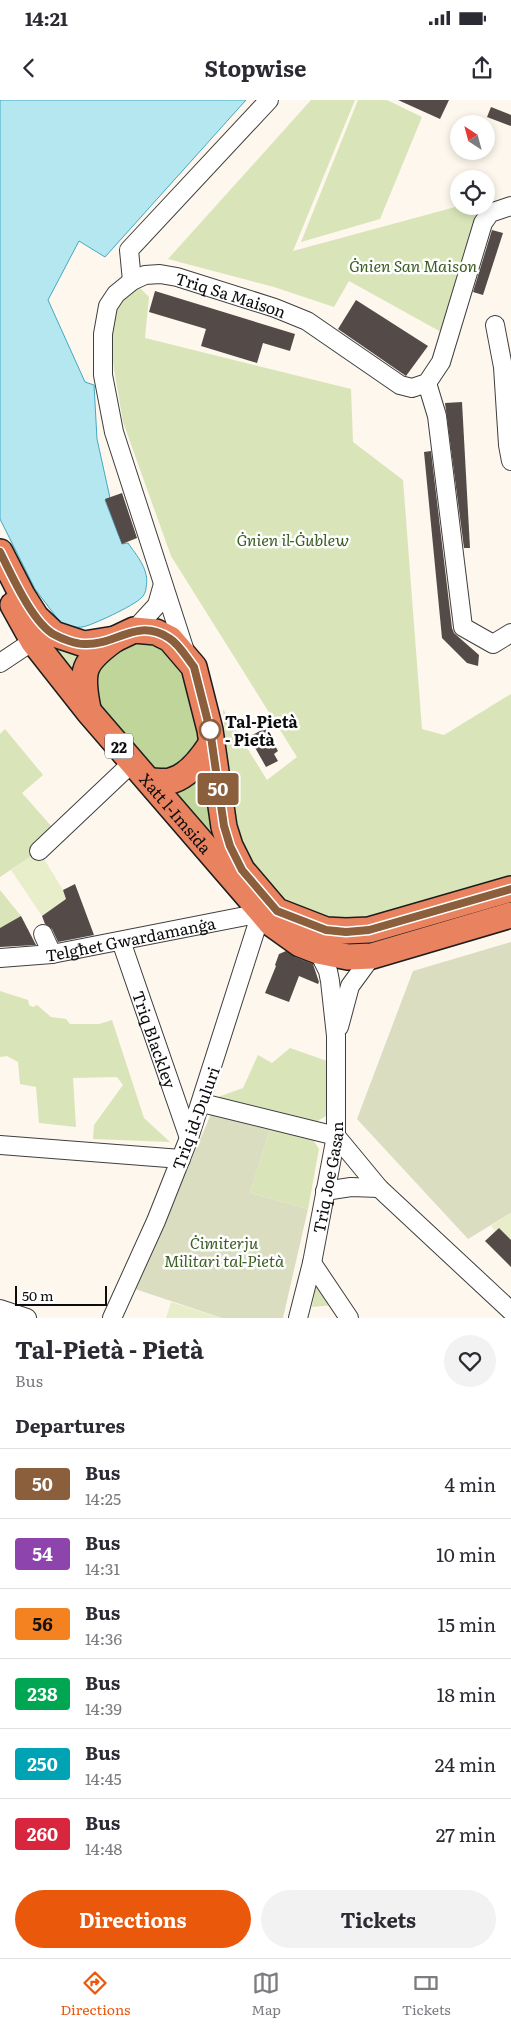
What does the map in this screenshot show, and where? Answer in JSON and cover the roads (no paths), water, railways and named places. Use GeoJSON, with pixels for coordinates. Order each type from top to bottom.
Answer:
{"type":"FeatureCollection","features":[{"type":"Feature","properties":{"kind":"highway","name":"Xatt l-Imsida"},"geometry":{"type":"LineString","coordinates":[[0,552],[22,595],[36,617],[54,634],[84,644],[125,634],[156,632],[170,638],[188,658],[194,667],[210,730],[224,826],[230,846],[242,870],[277,911],[326,930],[346,932],[369,930],[511,889]]}},
{"type":"Feature","properties":{"kind":"highway","name":"Xatt l-Imsida"},"geometry":{"type":"LineString","coordinates":[[0,582],[33,641],[89,712],[221,863],[261,913],[272,924],[300,944],[318,952],[360,956]]}},
{"type":"Feature","properties":{"kind":"highway"},"geometry":{"type":"LineString","coordinates":[[89,712],[82,683],[86,668],[95,653],[125,634]]}},
{"type":"Feature","properties":{"kind":"highway"},"geometry":{"type":"LineString","coordinates":[[150,781],[171,780],[187,771],[201,759],[212,744]]}},
{"type":"Feature","properties":{"kind":"highway"},"geometry":{"type":"LineString","coordinates":[[360,956],[511,915]]}},
{"type":"Feature","properties":{"kind":"street"},"geometry":{"type":"LineString","coordinates":[[132,281],[129,250],[269,100]]}},
{"type":"Feature","properties":{"kind":"street"},"geometry":{"type":"LineString","coordinates":[[511,206],[490,213],[483,223],[441,362],[427,383],[436,416],[464,627],[493,644],[511,633]]}},
{"type":"Feature","properties":{"kind":"street","name":"Triq Sa Maison"},"geometry":{"type":"LineString","coordinates":[[188,658],[114,432],[103,375],[103,334],[108,306],[116,294],[132,281],[145,276],[160,274],[177,277],[275,308],[307,321],[400,385],[412,388],[427,383]]}},
{"type":"Feature","properties":{"kind":"street"},"geometry":{"type":"LineString","coordinates":[[495,325],[503,367],[508,445],[511,461]]}},
{"type":"Feature","properties":{"kind":"street"},"geometry":{"type":"LineString","coordinates":[[125,634],[157,605],[163,584]]}},
{"type":"Feature","properties":{"kind":"street"},"geometry":{"type":"LineString","coordinates":[[0,663],[33,641]]}},
{"type":"Feature","properties":{"kind":"street"},"geometry":{"type":"LineString","coordinates":[[39,851],[133,762]]}},
{"type":"Feature","properties":{"kind":"street","name":"Telgħet Gwardamanġa"},"geometry":{"type":"LineString","coordinates":[[0,958],[52,954],[261,913]]}},
{"type":"Feature","properties":{"kind":"street","name":"Triq id-Duluri"},"geometry":{"type":"LineString","coordinates":[[112,1318],[156,1221],[190,1138],[261,913]]}},
{"type":"Feature","properties":{"kind":"street"},"geometry":{"type":"LineString","coordinates":[[43,934],[52,954]]}},
{"type":"Feature","properties":{"kind":"street","name":"Triq Blackley"},"geometry":{"type":"LineString","coordinates":[[121,941],[190,1138]]}},
{"type":"Feature","properties":{"kind":"street","name":"Triq Joe Gasan"},"geometry":{"type":"LineString","coordinates":[[298,1318],[312,1263],[336,1136],[336,1036],[328,971],[318,952]]}},
{"type":"Feature","properties":{"kind":"street","name":"Triq Joe Gasan"},"geometry":{"type":"LineString","coordinates":[[336,1036],[360,956]]}},
{"type":"Feature","properties":{"kind":"street"},"geometry":{"type":"LineString","coordinates":[[202,1103],[336,1136],[379,1188],[511,1312]]}},
{"type":"Feature","properties":{"kind":"street"},"geometry":{"type":"LineString","coordinates":[[0,1145],[181,1160]]}},
{"type":"Feature","properties":{"kind":"street"},"geometry":{"type":"LineString","coordinates":[[325,1191],[351,1187],[379,1188]]}},
{"type":"Feature","properties":{"kind":"street"},"geometry":{"type":"LineString","coordinates":[[312,1263],[349,1318]]}},
{"type":"Feature","properties":{"kind":"water"},"geometry":{"type":"Polygon","coordinates":[[[0,100],[246,100],[105,257],[79,241],[48,300],[85,382],[94,385],[97,439],[110,498],[105,500],[122,544],[128,543],[139,558],[147,581],[143,596],[137,601],[113,615],[82,627],[65,625],[60,622],[35,589],[0,519],[0,100]]]}},
{"type":"Feature","properties":{"kind":"place","name":"Tal-Pietà - Pietà"},"geometry":{"type":"Point","coordinates":[210,730]}},
{"type":"Feature","properties":{"kind":"park label","name":"Ġnien San Maison"},"geometry":{"type":"Point","coordinates":[413,265]}},
{"type":"Feature","properties":{"kind":"park label","name":"Ġnien il-Ġublew"},"geometry":{"type":"Point","coordinates":[293,539]}},
{"type":"Feature","properties":{"kind":"park label","name":"Ċimiterju Militari tal-Pietà"},"geometry":{"type":"Point","coordinates":[224,1251]}}]}
